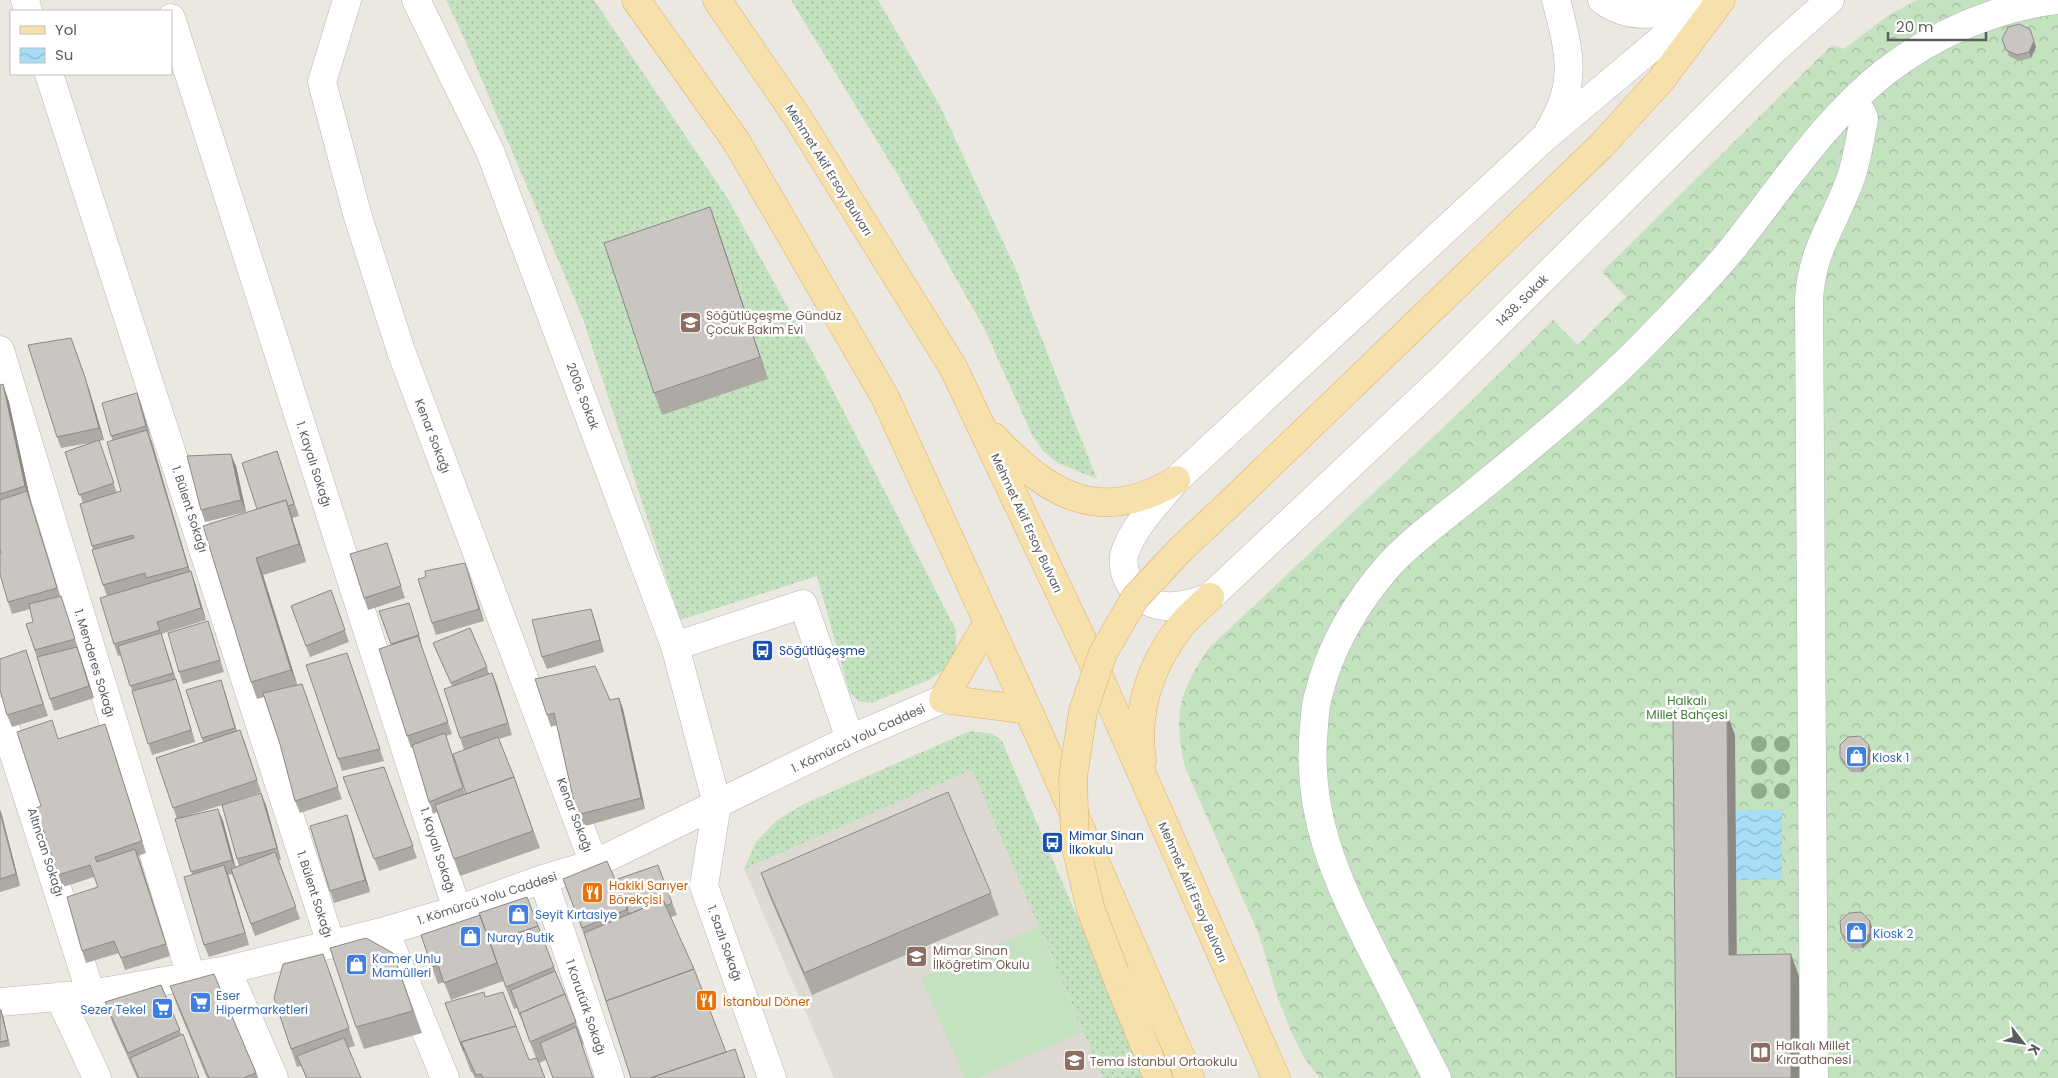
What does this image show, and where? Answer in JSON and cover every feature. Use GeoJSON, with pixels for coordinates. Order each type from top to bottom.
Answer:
{"type":"FeatureCollection","features":[{"type":"Feature","properties":{"kind":"main road"},"geometry":{"type":"LineString","coordinates":[[636,0],[736,141],[885,397],[1028,710],[1190,1078]]}},
{"type":"Feature","properties":{"kind":"main road","name":"Mehmet Akif Ersoy Bulvarı"},"geometry":{"type":"LineString","coordinates":[[717,0],[798,118],[953,367],[1089,654],[1276,1078]]}},
{"type":"Feature","properties":{"kind":"main road"},"geometry":{"type":"LineString","coordinates":[[1158,1078],[1091,910],[1075,843],[1073,777],[1083,711],[1103,652],[1135,598],[1181,549],[1618,128],[1661,80],[1721,0]]}},
{"type":"Feature","properties":{"kind":"main road"},"geometry":{"type":"LineString","coordinates":[[974,412],[989,432],[1019,463],[1067,496],[1085,501],[1125,501],[1160,490],[1176,480]]}},
{"type":"Feature","properties":{"kind":"main road"},"geometry":{"type":"LineString","coordinates":[[1145,782],[1139,740],[1144,698],[1158,659],[1181,626],[1210,597]]}},
{"type":"Feature","properties":{"kind":"main road"},"geometry":{"type":"LineString","coordinates":[[988,622],[943,699],[1028,710]]}},
{"type":"Feature","properties":{"kind":"street","name":"Kenar Sokağı"},"geometry":{"type":"LineString","coordinates":[[348,0],[322,82],[358,217],[401,351],[594,864]]}},
{"type":"Feature","properties":{"kind":"street","name":"2006. Sokak"},"geometry":{"type":"LineString","coordinates":[[416,0],[490,151],[676,646],[717,804]]}},
{"type":"Feature","properties":{"kind":"street"},"geometry":{"type":"LineString","coordinates":[[1543,139],[1557,118],[1565,94],[1569,71],[1568,46],[1556,0]]}},
{"type":"Feature","properties":{"kind":"street"},"geometry":{"type":"LineString","coordinates":[[1602,0],[1607,4],[1637,15],[1670,9],[1686,0]]}},
{"type":"Feature","properties":{"kind":"street"},"geometry":{"type":"LineString","coordinates":[[1210,597],[1189,605],[1167,607],[1148,602],[1134,590],[1125,574],[1124,554],[1132,535],[1144,518],[1176,480],[1543,139],[1708,0]]}},
{"type":"Feature","properties":{"kind":"street","name":"1438. Sokak"},"geometry":{"type":"LineString","coordinates":[[1210,597],[1442,379],[1776,48],[1830,0]]}},
{"type":"Feature","properties":{"kind":"street"},"geometry":{"type":"LineString","coordinates":[[1437,1078],[1348,903],[1328,853],[1315,801],[1312,748],[1317,697],[1334,648],[1358,606],[1391,563],[1556,426],[1647,341],[1730,252],[1842,112],[1862,91],[1883,73],[1929,43],[1977,20],[2046,2]]}},
{"type":"Feature","properties":{"kind":"street","name":"1. Kayalı Sokağı"},"geometry":{"type":"LineString","coordinates":[[172,21],[457,910]]}},
{"type":"Feature","properties":{"kind":"street","name":"1. Bülent Sokağı"},"geometry":{"type":"LineString","coordinates":[[49,75],[331,944]]}},
{"type":"Feature","properties":{"kind":"street"},"geometry":{"type":"LineString","coordinates":[[1814,1078],[1809,299],[1814,263],[1820,244],[1851,177],[1864,119],[1862,112],[1856,108],[1848,107],[1842,112]]}},
{"type":"Feature","properties":{"kind":"street","name":"1. Menderes Sokağı"},"geometry":{"type":"LineString","coordinates":[[0,350],[191,976]]}},
{"type":"Feature","properties":{"kind":"street"},"geometry":{"type":"LineString","coordinates":[[676,646],[803,604],[850,740]]}},
{"type":"Feature","properties":{"kind":"street","name":"1. Kömürcü Yolu Caddesi"},"geometry":{"type":"LineString","coordinates":[[0,1002],[91,994],[227,970],[385,931],[457,910],[543,879],[594,864],[850,740],[943,699]]}},
{"type":"Feature","properties":{"kind":"street","name":"Altıncan Sokağı"},"geometry":{"type":"LineString","coordinates":[[0,711],[91,994]]}},
{"type":"Feature","properties":{"kind":"street","name":"1. Sazlı Sokağı"},"geometry":{"type":"LineString","coordinates":[[717,804],[704,886],[772,1078]]}},
{"type":"Feature","properties":{"kind":"street","name":"1 Korutürk Sokağı"},"geometry":{"type":"LineString","coordinates":[[543,879],[610,1078]]}},
{"type":"Feature","properties":{"kind":"street"},"geometry":{"type":"LineString","coordinates":[[385,931],[445,1078]]}},
{"type":"Feature","properties":{"kind":"street"},"geometry":{"type":"LineString","coordinates":[[227,970],[274,1078]]}},
{"type":"Feature","properties":{"kind":"street"},"geometry":{"type":"LineString","coordinates":[[60,996],[97,1078]]}},
{"type":"Feature","properties":{"kind":"shaded area","name":"Mimar Sinan İlköğretim Okulu"},"geometry":{"type":"Polygon","coordinates":[[[972,770],[1103,1078],[834,1078],[744,869],[972,770]]]}},
{"type":"Feature","properties":{"kind":"green space"},"geometry":{"type":"Polygon","coordinates":[[[446,0],[594,0],[728,199],[824,373],[956,630],[956,651],[947,668],[928,680],[871,703],[858,701],[849,691],[817,576],[680,620],[583,319],[465,40],[446,0]]]}},
{"type":"Feature","properties":{"kind":"green space"},"geometry":{"type":"Polygon","coordinates":[[[791,0],[878,0],[940,106],[1018,274],[1097,479],[1058,463],[1043,451],[1031,433],[985,330],[899,177],[791,0]]]}},
{"type":"Feature","properties":{"kind":"green space","name":"Halkalı Millet Bahçesi"},"geometry":{"type":"Polygon","coordinates":[[[1917,0],[2058,0],[2058,1078],[1320,1078],[1305,1059],[1290,1029],[1278,998],[1259,935],[1185,767],[1181,749],[1179,718],[1181,705],[1190,679],[1208,649],[1467,405],[1553,320],[1578,345],[1626,297],[1602,272],[1832,45],[1844,49],[1889,15],[1917,0]]]}},
{"type":"Feature","properties":{"kind":"green space"},"geometry":{"type":"Polygon","coordinates":[[[970,731],[993,734],[1002,741],[1146,1078],[1103,1078],[972,770],[744,869],[756,842],[777,820],[804,804],[970,731]]]}},
{"type":"Feature","properties":{"kind":"green space"},"geometry":{"type":"Polygon","coordinates":[[[1038,927],[1083,1032],[977,1078],[965,1078],[921,978],[1038,927]]]}},
{"type":"Feature","properties":{"kind":"water"},"geometry":{"type":"Polygon","coordinates":[[[1736,810],[1782,810],[1782,879],[1736,880],[1736,810]]]}},
{"type":"Feature","properties":{"kind":"building"},"geometry":{"type":"Polygon","coordinates":[[[2019,24],[2030,29],[2034,41],[2029,52],[2017,55],[2006,50],[2002,39],[2008,27],[2019,24]]]}},
{"type":"Feature","properties":{"kind":"building","name":"Söğütlüçeşme Gündüz Çocuk Bakım Evi"},"geometry":{"type":"Polygon","coordinates":[[[710,207],[760,357],[654,393],[604,243],[710,207]]]}},
{"type":"Feature","properties":{"kind":"building"},"geometry":{"type":"Polygon","coordinates":[[[71,338],[85,377],[99,428],[57,437],[28,345],[71,338]]]}},
{"type":"Feature","properties":{"kind":"building"},"geometry":{"type":"Polygon","coordinates":[[[3,384],[25,486],[0,494],[0,385],[3,384]]]}},
{"type":"Feature","properties":{"kind":"building"},"geometry":{"type":"Polygon","coordinates":[[[137,393],[146,426],[111,436],[102,403],[137,393]]]}},
{"type":"Feature","properties":{"kind":"building"},"geometry":{"type":"Polygon","coordinates":[[[147,430],[188,567],[146,578],[145,573],[103,585],[92,550],[134,538],[133,535],[92,546],[80,504],[121,491],[107,442],[147,430]]]}},
{"type":"Feature","properties":{"kind":"building"},"geometry":{"type":"Polygon","coordinates":[[[99,440],[114,483],[79,495],[65,452],[99,440]]]}},
{"type":"Feature","properties":{"kind":"building"},"geometry":{"type":"Polygon","coordinates":[[[277,451],[294,504],[288,506],[286,500],[257,509],[242,463],[277,451]]]}},
{"type":"Feature","properties":{"kind":"building"},"geometry":{"type":"Polygon","coordinates":[[[231,454],[241,500],[201,510],[187,456],[231,454]]]}},
{"type":"Feature","properties":{"kind":"building"},"geometry":{"type":"Polygon","coordinates":[[[27,491],[57,588],[8,602],[0,574],[0,500],[27,491]]]}},
{"type":"Feature","properties":{"kind":"building"},"geometry":{"type":"Polygon","coordinates":[[[286,500],[299,544],[256,558],[291,670],[251,682],[203,526],[286,500]]]}},
{"type":"Feature","properties":{"kind":"building"},"geometry":{"type":"Polygon","coordinates":[[[387,543],[401,586],[364,598],[350,554],[387,543]]]}},
{"type":"Feature","properties":{"kind":"building"},"geometry":{"type":"Polygon","coordinates":[[[465,563],[479,609],[432,623],[418,579],[426,577],[425,571],[465,563]]]}},
{"type":"Feature","properties":{"kind":"building"},"geometry":{"type":"Polygon","coordinates":[[[191,571],[201,608],[157,622],[160,630],[114,644],[100,598],[191,571]]]}},
{"type":"Feature","properties":{"kind":"building"},"geometry":{"type":"Polygon","coordinates":[[[331,590],[345,630],[306,646],[291,606],[331,590]]]}},
{"type":"Feature","properties":{"kind":"building"},"geometry":{"type":"Polygon","coordinates":[[[61,596],[75,639],[35,650],[26,624],[33,622],[29,604],[61,596]]]}},
{"type":"Feature","properties":{"kind":"building"},"geometry":{"type":"Polygon","coordinates":[[[409,603],[419,635],[391,644],[379,611],[409,603]]]}},
{"type":"Feature","properties":{"kind":"building"},"geometry":{"type":"Polygon","coordinates":[[[591,609],[600,640],[542,657],[532,620],[591,609]]]}},
{"type":"Feature","properties":{"kind":"building"},"geometry":{"type":"Polygon","coordinates":[[[208,621],[220,660],[179,672],[168,633],[208,621]]]}},
{"type":"Feature","properties":{"kind":"building"},"geometry":{"type":"Polygon","coordinates":[[[470,628],[487,667],[451,683],[433,643],[470,628]]]}},
{"type":"Feature","properties":{"kind":"building"},"geometry":{"type":"Polygon","coordinates":[[[161,633],[173,673],[130,686],[118,646],[161,633]]]}},
{"type":"Feature","properties":{"kind":"building"},"geometry":{"type":"Polygon","coordinates":[[[418,636],[448,722],[407,736],[379,649],[418,636]]]}},
{"type":"Feature","properties":{"kind":"building"},"geometry":{"type":"Polygon","coordinates":[[[77,647],[89,686],[50,699],[37,657],[77,647]]]}},
{"type":"Feature","properties":{"kind":"building"},"geometry":{"type":"Polygon","coordinates":[[[26,650],[43,704],[7,715],[0,690],[0,659],[26,650]]]}},
{"type":"Feature","properties":{"kind":"building"},"geometry":{"type":"Polygon","coordinates":[[[347,653],[380,749],[338,759],[306,665],[347,653]]]}},
{"type":"Feature","properties":{"kind":"building"},"geometry":{"type":"Polygon","coordinates":[[[595,666],[610,700],[619,698],[641,798],[577,815],[554,713],[547,715],[535,679],[595,666]]]}},
{"type":"Feature","properties":{"kind":"building"},"geometry":{"type":"Polygon","coordinates":[[[492,673],[508,723],[460,738],[444,689],[492,673]]]}},
{"type":"Feature","properties":{"kind":"building"},"geometry":{"type":"Polygon","coordinates":[[[176,679],[191,730],[148,744],[132,691],[176,679]]]}},
{"type":"Feature","properties":{"kind":"building"},"geometry":{"type":"Polygon","coordinates":[[[221,680],[235,728],[202,738],[186,690],[221,680]]]}},
{"type":"Feature","properties":{"kind":"building"},"geometry":{"type":"Polygon","coordinates":[[[302,684],[338,787],[295,801],[280,744],[263,693],[302,684]]]}},
{"type":"Feature","properties":{"kind":"building"},"geometry":{"type":"Polygon","coordinates":[[[1673,713],[1727,713],[1729,955],[1791,954],[1791,1078],[1676,1078],[1673,713]]]}},
{"type":"Feature","properties":{"kind":"building"},"geometry":{"type":"Polygon","coordinates":[[[52,720],[58,739],[105,724],[142,841],[95,857],[97,862],[135,849],[166,944],[121,958],[114,941],[82,951],[67,897],[98,887],[90,865],[58,875],[36,808],[41,806],[17,732],[52,720]]]}},
{"type":"Feature","properties":{"kind":"building"},"geometry":{"type":"Polygon","coordinates":[[[240,730],[257,780],[173,808],[156,758],[240,730]]]}},
{"type":"Feature","properties":{"kind":"building"},"geometry":{"type":"Polygon","coordinates":[[[445,733],[463,788],[429,802],[412,745],[445,733]]]}},
{"type":"Feature","properties":{"kind":"building","name":"Kiosk 1"},"geometry":{"type":"Polygon","coordinates":[[[1860,736],[1869,745],[1868,757],[1860,766],[1849,766],[1840,757],[1840,745],[1848,737],[1860,736]]]}},
{"type":"Feature","properties":{"kind":"building"},"geometry":{"type":"Polygon","coordinates":[[[498,737],[514,777],[466,794],[453,754],[498,737]]]}},
{"type":"Feature","properties":{"kind":"building"},"geometry":{"type":"Polygon","coordinates":[[[384,767],[413,846],[374,859],[343,777],[384,767]]]}},
{"type":"Feature","properties":{"kind":"building"},"geometry":{"type":"Polygon","coordinates":[[[514,777],[533,831],[454,859],[435,805],[514,777]]]}},
{"type":"Feature","properties":{"kind":"building"},"geometry":{"type":"Polygon","coordinates":[[[948,792],[991,893],[804,973],[761,873],[948,792]]]}},
{"type":"Feature","properties":{"kind":"building"},"geometry":{"type":"Polygon","coordinates":[[[261,793],[277,848],[237,859],[222,805],[261,793]]]}},
{"type":"Feature","properties":{"kind":"building"},"geometry":{"type":"Polygon","coordinates":[[[218,809],[232,860],[191,872],[175,819],[218,809]]]}},
{"type":"Feature","properties":{"kind":"building"},"geometry":{"type":"Polygon","coordinates":[[[0,812],[16,874],[0,879],[0,812]]]}},
{"type":"Feature","properties":{"kind":"building"},"geometry":{"type":"Polygon","coordinates":[[[347,815],[365,880],[330,891],[310,826],[347,815]]]}},
{"type":"Feature","properties":{"kind":"building"},"geometry":{"type":"Polygon","coordinates":[[[275,852],[296,907],[251,924],[231,869],[275,852]]]}},
{"type":"Feature","properties":{"kind":"building"},"geometry":{"type":"Polygon","coordinates":[[[607,861],[628,909],[582,928],[563,879],[607,861]]]}},
{"type":"Feature","properties":{"kind":"building"},"geometry":{"type":"Polygon","coordinates":[[[224,865],[245,933],[204,945],[184,877],[224,865]]]}},
{"type":"Feature","properties":{"kind":"building"},"geometry":{"type":"Polygon","coordinates":[[[658,865],[672,903],[666,906],[663,900],[629,914],[615,880],[658,865]]]}},
{"type":"Feature","properties":{"kind":"building"},"geometry":{"type":"Polygon","coordinates":[[[527,897],[538,926],[490,943],[479,913],[527,897]]]}},
{"type":"Feature","properties":{"kind":"building"},"geometry":{"type":"Polygon","coordinates":[[[663,900],[694,969],[606,1001],[584,933],[663,900]]]}},
{"type":"Feature","properties":{"kind":"building","name":"Kiosk 2"},"geometry":{"type":"Polygon","coordinates":[[[1861,912],[1870,921],[1870,933],[1861,941],[1849,941],[1841,933],[1840,921],[1849,913],[1861,912]]]}},
{"type":"Feature","properties":{"kind":"building"},"geometry":{"type":"Polygon","coordinates":[[[480,915],[497,963],[444,983],[438,965],[432,967],[421,935],[480,915]]]}},
{"type":"Feature","properties":{"kind":"building"},"geometry":{"type":"Polygon","coordinates":[[[538,926],[554,967],[506,987],[490,943],[538,926]]]}},
{"type":"Feature","properties":{"kind":"building"},"geometry":{"type":"Polygon","coordinates":[[[366,938],[393,953],[413,1011],[356,1027],[330,948],[366,938]]]}},
{"type":"Feature","properties":{"kind":"building"},"geometry":{"type":"Polygon","coordinates":[[[323,954],[349,1028],[291,1049],[274,998],[283,964],[323,954]]]}},
{"type":"Feature","properties":{"kind":"building"},"geometry":{"type":"Polygon","coordinates":[[[694,969],[726,1052],[650,1078],[631,1078],[606,1001],[694,969]]]}},
{"type":"Feature","properties":{"kind":"building"},"geometry":{"type":"Polygon","coordinates":[[[555,971],[565,994],[520,1013],[520,1015],[511,990],[555,971]]]}},
{"type":"Feature","properties":{"kind":"building"},"geometry":{"type":"Polygon","coordinates":[[[214,974],[256,1073],[243,1078],[209,1078],[170,986],[214,974]]]}},
{"type":"Feature","properties":{"kind":"building"},"geometry":{"type":"Polygon","coordinates":[[[161,985],[180,1030],[128,1053],[105,1002],[161,985]]]}},
{"type":"Feature","properties":{"kind":"building"},"geometry":{"type":"Polygon","coordinates":[[[484,992],[485,997],[503,992],[516,1026],[461,1042],[463,1050],[445,1003],[484,992]]]}},
{"type":"Feature","properties":{"kind":"building"},"geometry":{"type":"Polygon","coordinates":[[[565,994],[576,1022],[530,1042],[520,1013],[565,994]]]}},
{"type":"Feature","properties":{"kind":"building"},"geometry":{"type":"Polygon","coordinates":[[[0,1010],[8,1040],[0,1042],[0,1010]]]}},
{"type":"Feature","properties":{"kind":"building"},"geometry":{"type":"Polygon","coordinates":[[[516,1026],[529,1060],[537,1058],[545,1078],[483,1078],[481,1074],[476,1075],[461,1042],[516,1026]]]}},
{"type":"Feature","properties":{"kind":"building"},"geometry":{"type":"Polygon","coordinates":[[[576,1027],[593,1078],[553,1078],[540,1043],[576,1027]]]}},
{"type":"Feature","properties":{"kind":"building"},"geometry":{"type":"Polygon","coordinates":[[[183,1034],[199,1078],[139,1078],[130,1058],[183,1034]]]}},
{"type":"Feature","properties":{"kind":"building"},"geometry":{"type":"Polygon","coordinates":[[[344,1038],[361,1078],[307,1078],[297,1056],[344,1038]]]}},
{"type":"Feature","properties":{"kind":"building"},"geometry":{"type":"Polygon","coordinates":[[[735,1049],[745,1078],[650,1078],[735,1049]]]}},
{"type":"Feature","properties":{"kind":"place","name":"Söğütlüçeşme Gündüz Çocuk Bakım Evi"},"geometry":{"type":"Point","coordinates":[690,322]}},
{"type":"Feature","properties":{"kind":"place","name":"Söğütlüçeşme"},"geometry":{"type":"Point","coordinates":[763,650]}},
{"type":"Feature","properties":{"kind":"place","name":"Kiosk 1"},"geometry":{"type":"Point","coordinates":[1856,757]}},
{"type":"Feature","properties":{"kind":"place","name":"Mimar Sinan İlkokulu"},"geometry":{"type":"Point","coordinates":[1053,842]}},
{"type":"Feature","properties":{"kind":"place","name":"Hakiki Sarıyer Börekçisi"},"geometry":{"type":"Point","coordinates":[593,892]}},
{"type":"Feature","properties":{"kind":"place","name":"Seyit Kırtasiye"},"geometry":{"type":"Point","coordinates":[519,914]}},
{"type":"Feature","properties":{"kind":"place","name":"Kiosk 2"},"geometry":{"type":"Point","coordinates":[1857,933]}},
{"type":"Feature","properties":{"kind":"place","name":"Nuray Butik"},"geometry":{"type":"Point","coordinates":[471,937]}},
{"type":"Feature","properties":{"kind":"place","name":"Mimar Sinan İlköğretim Okulu"},"geometry":{"type":"Point","coordinates":[917,957]}},
{"type":"Feature","properties":{"kind":"place","name":"Kamer Unlu Mamülleri"},"geometry":{"type":"Point","coordinates":[356,965]}},
{"type":"Feature","properties":{"kind":"place","name":"İstanbul Döner"},"geometry":{"type":"Point","coordinates":[707,1001]}},
{"type":"Feature","properties":{"kind":"place","name":"Eser Hipermarketleri"},"geometry":{"type":"Point","coordinates":[200,1002]}},
{"type":"Feature","properties":{"kind":"place","name":"Sezer Tekel"},"geometry":{"type":"Point","coordinates":[162,1009]}},
{"type":"Feature","properties":{"kind":"place","name":"Halkalı Millet Kıraathanesi"},"geometry":{"type":"Point","coordinates":[1760,1052]}},
{"type":"Feature","properties":{"kind":"place","name":"Tema İstanbul Ortaokulu"},"geometry":{"type":"Point","coordinates":[1074,1061]}}]}
